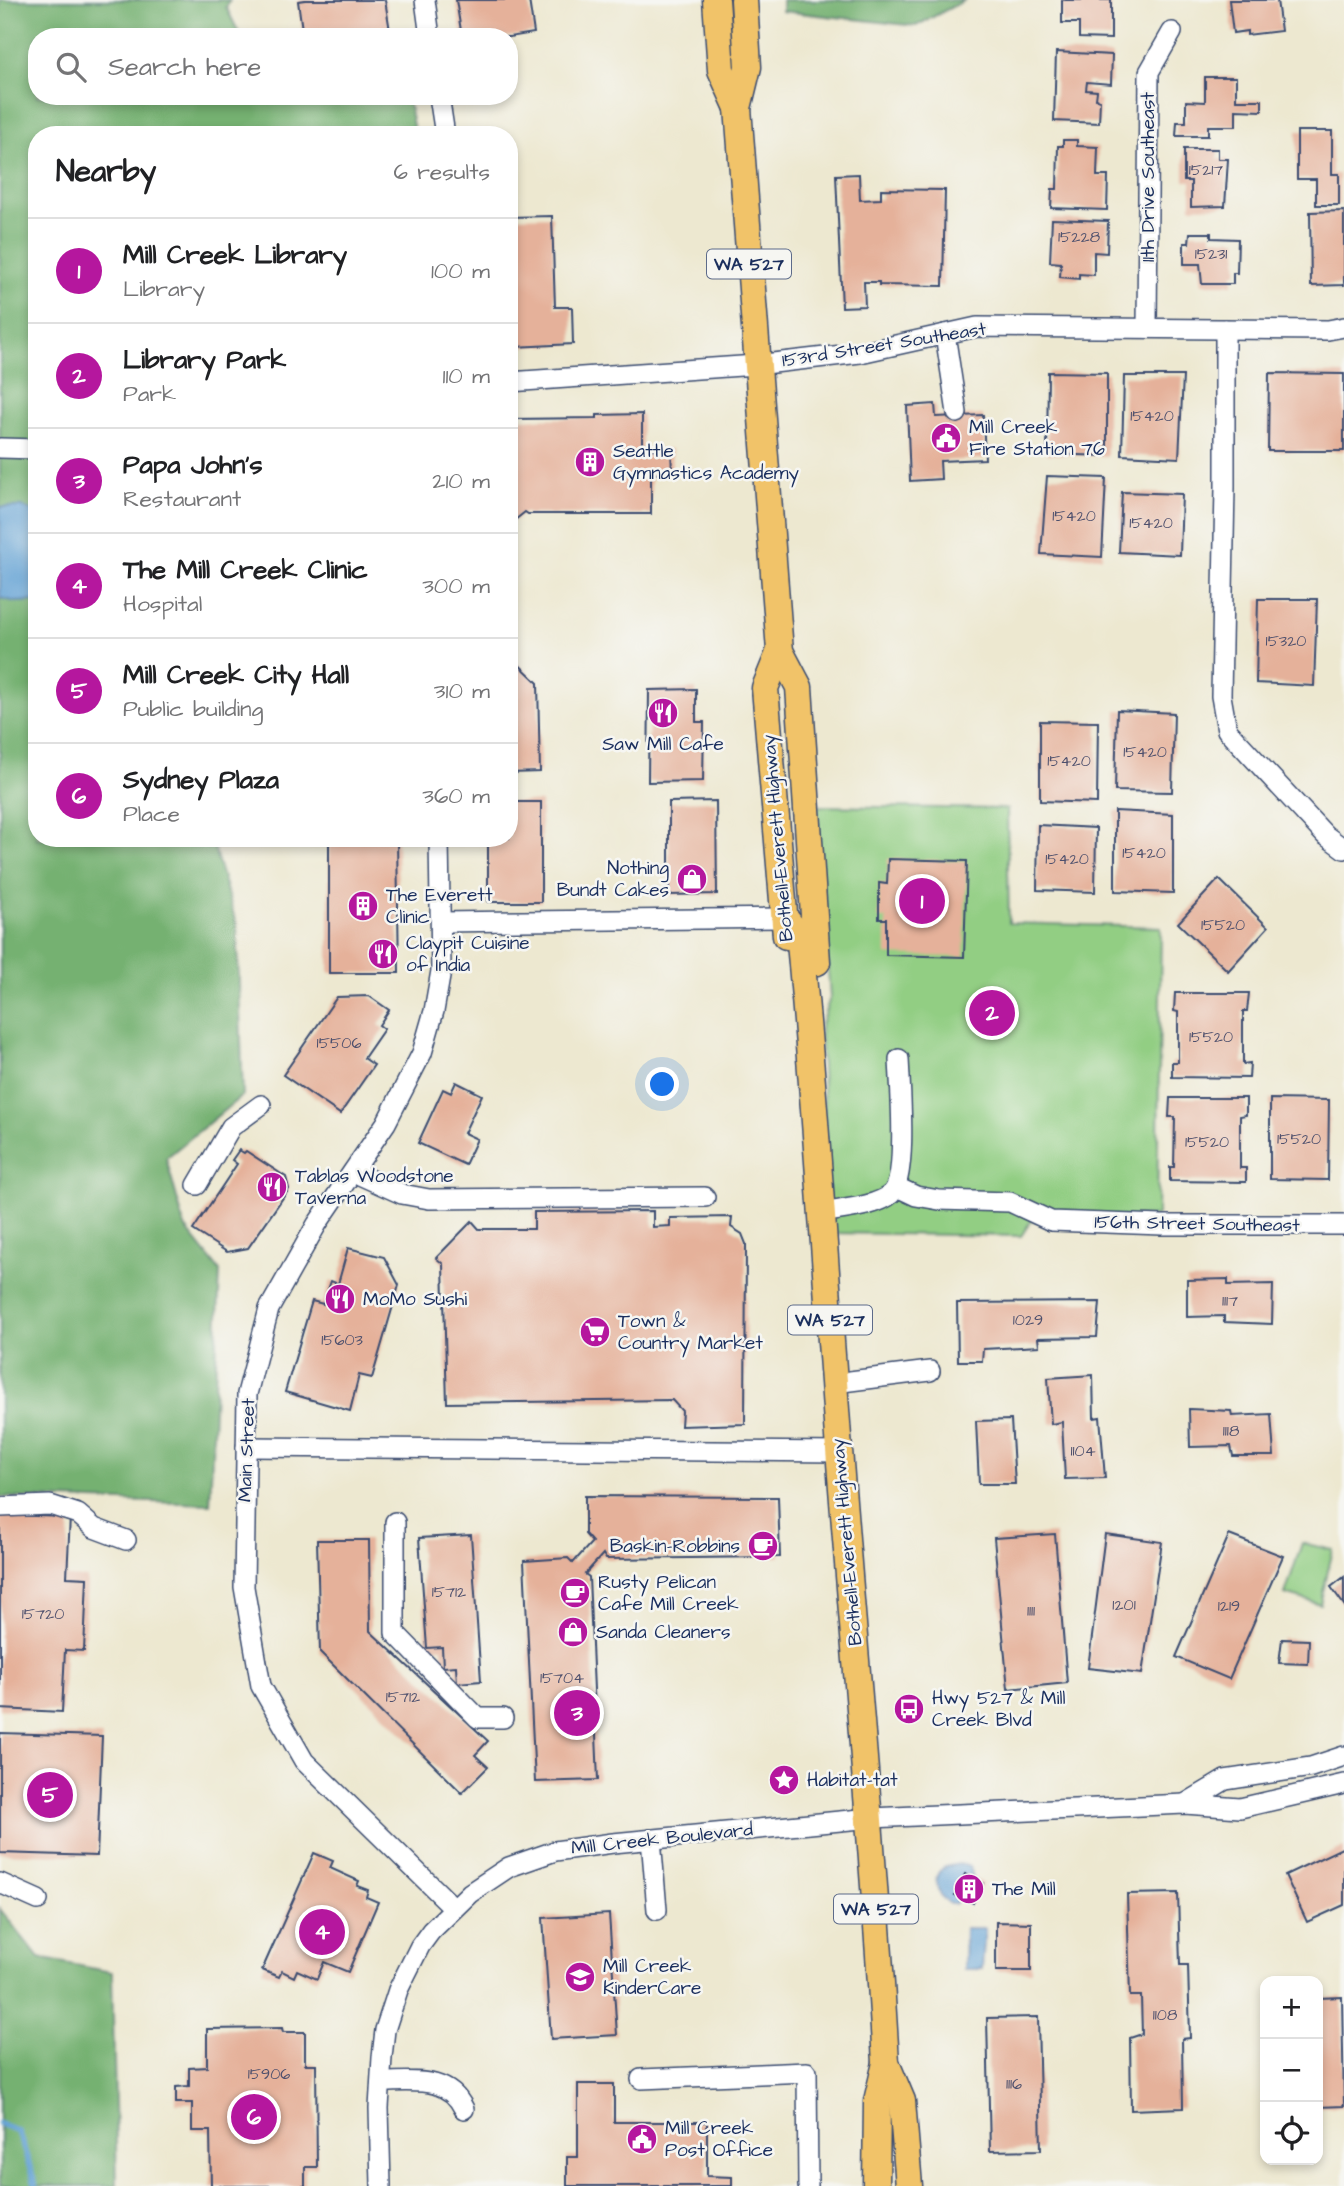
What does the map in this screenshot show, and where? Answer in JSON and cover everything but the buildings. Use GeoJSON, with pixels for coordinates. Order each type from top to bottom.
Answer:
{"type":"FeatureCollection","features":[{"type":"Feature","properties":{"kind":"main road","name":"Bothell-Everett Highway"},"geometry":{"type":"LineString","coordinates":[[716,0],[721,70],[738,108]]}},
{"type":"Feature","properties":{"kind":"main road","name":"Bothell-Everett Highway"},"geometry":{"type":"LineString","coordinates":[[744,0],[748,66],[738,108],[756,365],[780,651],[799,687],[810,889],[821,1004],[808,1022]]}},
{"type":"Feature","properties":{"kind":"main road","name":"Bothell-Everett Highway"},"geometry":{"type":"LineString","coordinates":[[780,651],[765,688],[792,1004],[808,1022],[834,1382],[871,1818],[886,2063],[877,2101],[877,2186]]}},
{"type":"Feature","properties":{"kind":"main road","name":"Bothell-Everett Highway"},"geometry":{"type":"LineString","coordinates":[[886,2063],[902,2101],[909,2186]]}},
{"type":"Feature","properties":{"kind":"street"},"geometry":{"type":"LineString","coordinates":[[425,0],[429,28]]}},
{"type":"Feature","properties":{"kind":"street","name":"11th Drive Southeast"},"geometry":{"type":"LineString","coordinates":[[1147,328],[1149,72],[1172,32]]}},
{"type":"Feature","properties":{"kind":"street"},"geometry":{"type":"LineString","coordinates":[[440,105],[444,126]]}},
{"type":"Feature","properties":{"kind":"street","name":"153rd Street Southeast"},"geometry":{"type":"LineString","coordinates":[[518,381],[756,365],[860,353],[976,327],[1328,330],[1344,327]]}},
{"type":"Feature","properties":{"kind":"street"},"geometry":{"type":"LineString","coordinates":[[1225,329],[1221,696],[1227,730],[1325,835],[1344,849]]}},
{"type":"Feature","properties":{"kind":"street"},"geometry":{"type":"LineString","coordinates":[[945,334],[957,413]]}},
{"type":"Feature","properties":{"kind":"street"},"geometry":{"type":"LineString","coordinates":[[0,448],[28,449]]}},
{"type":"Feature","properties":{"kind":"street","name":"Main Street"},"geometry":{"type":"LineString","coordinates":[[439,847],[441,971],[434,1011],[422,1053],[386,1122],[317,1224],[269,1309],[247,1394],[244,1587],[261,1686],[304,1761],[453,1907]]}},
{"type":"Feature","properties":{"kind":"street"},"geometry":{"type":"LineString","coordinates":[[441,922],[785,918]]}},
{"type":"Feature","properties":{"kind":"street"},"geometry":{"type":"LineString","coordinates":[[822,1213],[862,1206],[889,1196],[897,1187],[902,1159],[900,1059]]}},
{"type":"Feature","properties":{"kind":"street"},"geometry":{"type":"LineString","coordinates":[[197,1185],[232,1127],[261,1105]]}},
{"type":"Feature","properties":{"kind":"street"},"geometry":{"type":"LineString","coordinates":[[353,1172],[402,1194],[429,1199],[705,1197]]}},
{"type":"Feature","properties":{"kind":"street","name":"156th Street Southeast"},"geometry":{"type":"LineString","coordinates":[[897,1187],[916,1196],[939,1200],[1010,1202],[1051,1221],[1162,1225],[1344,1226]]}},
{"type":"Feature","properties":{"kind":"street"},"geometry":{"type":"LineString","coordinates":[[834,1382],[930,1371]]}},
{"type":"Feature","properties":{"kind":"street"},"geometry":{"type":"LineString","coordinates":[[246,1447],[840,1452]]}},
{"type":"Feature","properties":{"kind":"street"},"geometry":{"type":"LineString","coordinates":[[0,1507],[50,1505],[78,1514],[94,1528],[126,1541]]}},
{"type":"Feature","properties":{"kind":"street"},"geometry":{"type":"LineString","coordinates":[[395,1522],[395,1633],[478,1718],[503,1718]]}},
{"type":"Feature","properties":{"kind":"street","name":"Mill Creek Boulevard"},"geometry":{"type":"LineString","coordinates":[[1185,1804],[1225,1780],[1311,1767],[1344,1756]]}},
{"type":"Feature","properties":{"kind":"street","name":"Mill Creek Boulevard"},"geometry":{"type":"LineString","coordinates":[[381,2186],[381,2082],[385,2030],[398,1990],[420,1946],[453,1907],[487,1880],[528,1859],[579,1846],[871,1818],[1185,1804],[1240,1808],[1344,1784]]}},
{"type":"Feature","properties":{"kind":"street"},"geometry":{"type":"LineString","coordinates":[[651,1839],[657,1910]]}},
{"type":"Feature","properties":{"kind":"street"},"geometry":{"type":"LineString","coordinates":[[0,1883],[38,1900]]}},
{"type":"Feature","properties":{"kind":"street"},"geometry":{"type":"LineString","coordinates":[[641,2079],[807,2072],[808,2186]]}},
{"type":"Feature","properties":{"kind":"street"},"geometry":{"type":"LineString","coordinates":[[381,2082],[429,2082],[458,2096],[464,2109]]}},
{"type":"Feature","properties":{"kind":"green space"},"geometry":{"type":"Polygon","coordinates":[[[0,0],[230,0],[226,7],[236,28],[28,28],[28,105],[409,105],[413,126],[28,126],[28,847],[214,848],[237,926],[243,1095],[166,1158],[185,1227],[220,1271],[210,1504],[0,1497],[0,0]]]}},
{"type":"Feature","properties":{"kind":"green space"},"geometry":{"type":"Polygon","coordinates":[[[782,0],[965,0],[916,26],[782,11],[782,0]]]}},
{"type":"Feature","properties":{"kind":"green space"},"geometry":{"type":"Polygon","coordinates":[[[816,806],[1007,809],[1009,923],[1161,927],[1157,1216],[1031,1221],[1021,1236],[830,1233],[820,1027],[830,998],[816,806]]]}},
{"type":"Feature","properties":{"kind":"green space"},"geometry":{"type":"Polygon","coordinates":[[[1302,1543],[1333,1550],[1320,1604],[1285,1594],[1302,1543]]]}},
{"type":"Feature","properties":{"kind":"green space"},"geometry":{"type":"Polygon","coordinates":[[[0,1909],[39,1958],[112,1972],[117,2186],[0,2186],[0,1909]]]}},
{"type":"Feature","properties":{"kind":"water"},"geometry":{"type":"Polygon","coordinates":[[[0,507],[23,507],[28,509],[28,601],[0,598],[0,507]]]}},
{"type":"Feature","properties":{"kind":"water"},"geometry":{"type":"Polygon","coordinates":[[[960,1864],[970,1866],[973,1878],[965,1875],[955,1894],[959,1897],[955,1904],[950,1904],[940,1893],[938,1873],[944,1868],[960,1864]]]}},
{"type":"Feature","properties":{"kind":"water"},"geometry":{"type":"Polygon","coordinates":[[[965,1928],[985,1928],[982,1969],[964,1969],[965,1928]]]}},
{"type":"Feature","properties":{"kind":"waterway"},"geometry":{"type":"LineString","coordinates":[[0,2124],[18,2131],[36,2186]]}},
{"type":"Feature","properties":{"kind":"place","name":"Mill Creek Fire Station 76"},"geometry":{"type":"Point","coordinates":[946,438]}},
{"type":"Feature","properties":{"kind":"place","name":"Seattle Gymnastics Academy"},"geometry":{"type":"Point","coordinates":[590,462]}},
{"type":"Feature","properties":{"kind":"place","name":"Saw Mill Cafe"},"geometry":{"type":"Point","coordinates":[663,713]}},
{"type":"Feature","properties":{"kind":"place","name":"Nothing Bundt Cakes"},"geometry":{"type":"Point","coordinates":[692,879]}},
{"type":"Feature","properties":{"kind":"place","name":"Mill Creek Library"},"geometry":{"type":"Point","coordinates":[922,901]}},
{"type":"Feature","properties":{"kind":"place","name":"The Everett Clinic"},"geometry":{"type":"Point","coordinates":[363,906]}},
{"type":"Feature","properties":{"kind":"place","name":"Claypit Cuisine of India"},"geometry":{"type":"Point","coordinates":[383,954]}},
{"type":"Feature","properties":{"kind":"place","name":"Library Park"},"geometry":{"type":"Point","coordinates":[992,1013]}},
{"type":"Feature","properties":{"kind":"place","name":"Tablas Woodstone Taverna"},"geometry":{"type":"Point","coordinates":[272,1187]}},
{"type":"Feature","properties":{"kind":"place","name":"MoMo Sushi"},"geometry":{"type":"Point","coordinates":[340,1299]}},
{"type":"Feature","properties":{"kind":"place","name":"Town & Country Market"},"geometry":{"type":"Point","coordinates":[595,1332]}},
{"type":"Feature","properties":{"kind":"place","name":"Baskin-Robbins"},"geometry":{"type":"Point","coordinates":[763,1546]}},
{"type":"Feature","properties":{"kind":"place","name":"Rusty Pelican Cafe Mill Creek"},"geometry":{"type":"Point","coordinates":[575,1593]}},
{"type":"Feature","properties":{"kind":"place","name":"Sanda Cleaners"},"geometry":{"type":"Point","coordinates":[573,1632]}},
{"type":"Feature","properties":{"kind":"place","name":"Hwy 527 & Mill Creek Blvd"},"geometry":{"type":"Point","coordinates":[909,1709]}},
{"type":"Feature","properties":{"kind":"place","name":"Papa John's"},"geometry":{"type":"Point","coordinates":[577,1713]}},
{"type":"Feature","properties":{"kind":"place","name":"Habitat-tat"},"geometry":{"type":"Point","coordinates":[784,1780]}},
{"type":"Feature","properties":{"kind":"place","name":"Mill Creek City Hall"},"geometry":{"type":"Point","coordinates":[50,1795]}},
{"type":"Feature","properties":{"kind":"place","name":"The Mill"},"geometry":{"type":"Point","coordinates":[969,1889]}},
{"type":"Feature","properties":{"kind":"place","name":"The Mill Creek Clinic"},"geometry":{"type":"Point","coordinates":[322,1932]}},
{"type":"Feature","properties":{"kind":"place","name":"Mill Creek KinderCare"},"geometry":{"type":"Point","coordinates":[580,1977]}},
{"type":"Feature","properties":{"kind":"place","name":"Sydney Plaza"},"geometry":{"type":"Point","coordinates":[254,2117]}},
{"type":"Feature","properties":{"kind":"place","name":"Mill Creek Post Office"},"geometry":{"type":"Point","coordinates":[642,2139]}}]}
